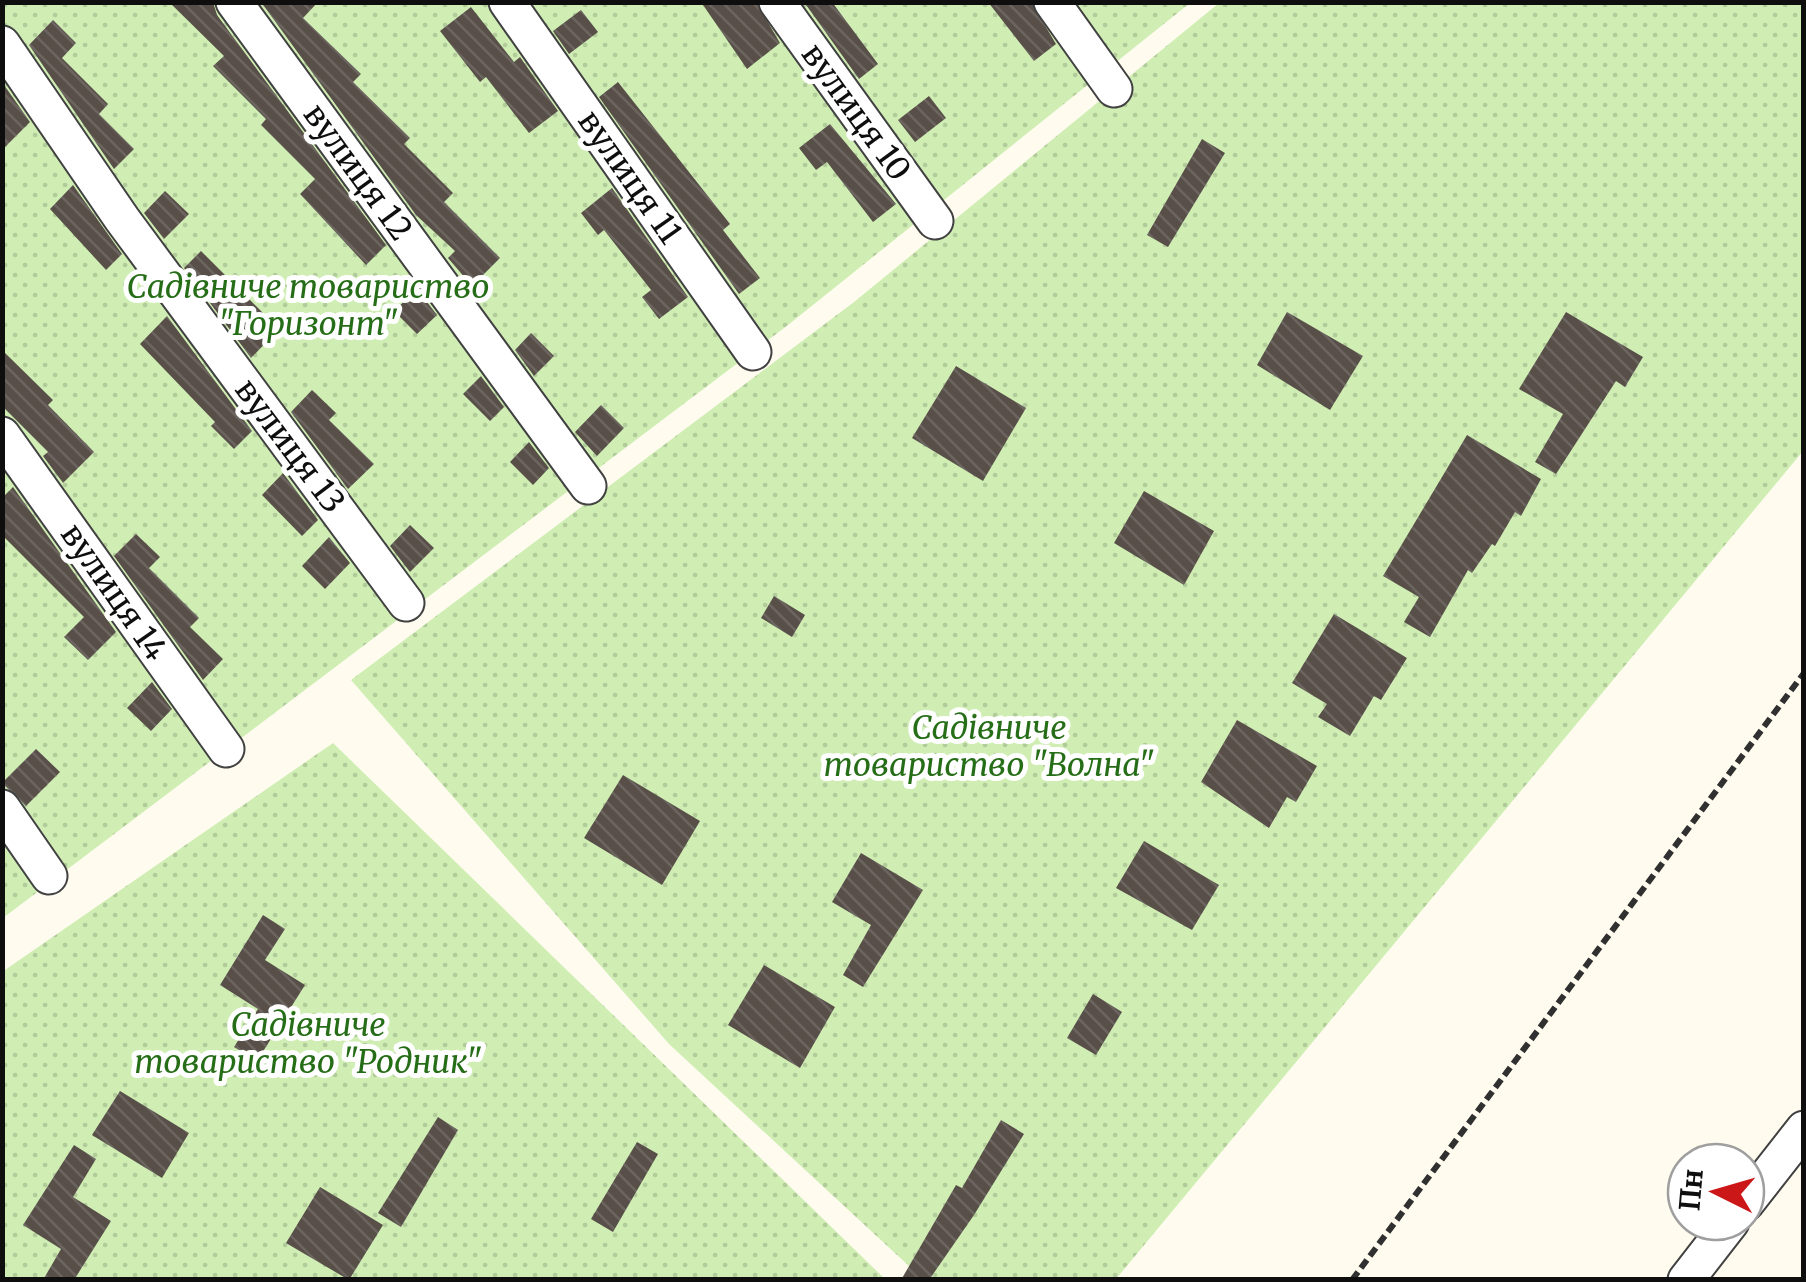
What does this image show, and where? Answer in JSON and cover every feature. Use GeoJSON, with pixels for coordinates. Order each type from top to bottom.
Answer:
{"type":"FeatureCollection","features":[{"type":"Feature","properties":{"kind":"street","name":"вулиця 12"},"geometry":{"type":"LineString","coordinates":[[234,2],[588,486]]}},
{"type":"Feature","properties":{"kind":"street","name":"вулиця 11"},"geometry":{"type":"LineString","coordinates":[[508,2],[753,352]]}},
{"type":"Feature","properties":{"kind":"street","name":"вулиця 10"},"geometry":{"type":"LineString","coordinates":[[777,2],[935,220]]}},
{"type":"Feature","properties":{"kind":"street"},"geometry":{"type":"LineString","coordinates":[[1052,2],[1114,89]]}},
{"type":"Feature","properties":{"kind":"street","name":"вулиця 13"},"geometry":{"type":"LineString","coordinates":[[2,44],[122,219],[406,602]]}},
{"type":"Feature","properties":{"kind":"street","name":"вулиця 14"},"geometry":{"type":"LineString","coordinates":[[2,435],[226,749]]}},
{"type":"Feature","properties":{"kind":"street"},"geometry":{"type":"LineString","coordinates":[[2,808],[49,876]]}},
{"type":"Feature","properties":{"kind":"street"},"geometry":{"type":"LineString","coordinates":[[1766,1177],[1804,1129]]}},
{"type":"Feature","properties":{"kind":"street"},"geometry":{"type":"LineString","coordinates":[[1686,1280],[1715,1242]]}},
{"type":"Feature","properties":{"kind":"path"},"geometry":{"type":"LineString","coordinates":[[1352,1280],[1804,673]]}},
{"type":"Feature","properties":{"kind":"green space","name":"Садівниче товариство \"Горизонт\""},"geometry":{"type":"Polygon","coordinates":[[[3,3],[1190,3],[788,325],[3,918],[3,3]]]}},
{"type":"Feature","properties":{"kind":"green space","name":"Садівниче товариство \"Волна\""},"geometry":{"type":"Polygon","coordinates":[[[1219,3],[1803,3],[1803,451],[1116,1279],[923,1279],[669,1044],[351,680],[854,302],[1219,3]]]}},
{"type":"Feature","properties":{"kind":"green space","name":"Садівниче товариство \"Родник\""},"geometry":{"type":"Polygon","coordinates":[[[333,743],[885,1279],[3,1279],[2,972],[333,743]]]}},
{"type":"Feature","properties":{"kind":"building"},"geometry":{"type":"Polygon","coordinates":[[[169,2],[213,2],[217,15],[386,245],[366,265],[300,194],[315,179],[261,125],[266,119],[213,66],[224,56],[169,2]]]}},
{"type":"Feature","properties":{"kind":"building"},"geometry":{"type":"Polygon","coordinates":[[[261,2],[318,2],[303,18],[361,74],[353,82],[410,138],[404,144],[453,193],[444,202],[500,258],[472,286],[448,258],[455,251],[416,215],[261,2]]]}},
{"type":"Feature","properties":{"kind":"building"},"geometry":{"type":"Polygon","coordinates":[[[701,2],[756,2],[780,43],[747,69],[701,2]]]}},
{"type":"Feature","properties":{"kind":"building"},"geometry":{"type":"Polygon","coordinates":[[[804,2],[832,2],[878,64],[859,79],[804,2]]]}},
{"type":"Feature","properties":{"kind":"building"},"geometry":{"type":"Polygon","coordinates":[[[988,2],[1031,2],[1056,44],[1034,61],[988,2]]]}},
{"type":"Feature","properties":{"kind":"building"},"geometry":{"type":"Polygon","coordinates":[[[471,7],[514,62],[520,57],[558,111],[529,133],[486,77],[480,82],[440,31],[471,7]]]}},
{"type":"Feature","properties":{"kind":"building"},"geometry":{"type":"Polygon","coordinates":[[[581,10],[598,32],[569,54],[553,31],[581,10]]]}},
{"type":"Feature","properties":{"kind":"building"},"geometry":{"type":"Polygon","coordinates":[[[53,20],[76,43],[62,58],[108,104],[99,114],[134,149],[114,169],[29,45],[53,20]]]}},
{"type":"Feature","properties":{"kind":"building"},"geometry":{"type":"Polygon","coordinates":[[[2,82],[30,122],[2,150],[2,82]]]}},
{"type":"Feature","properties":{"kind":"building"},"geometry":{"type":"Polygon","coordinates":[[[618,82],[730,224],[723,230],[760,278],[739,294],[599,97],[618,82]]]}},
{"type":"Feature","properties":{"kind":"building"},"geometry":{"type":"Polygon","coordinates":[[[929,96],[946,118],[915,142],[898,120],[929,96]]]}},
{"type":"Feature","properties":{"kind":"building"},"geometry":{"type":"Polygon","coordinates":[[[830,124],[896,204],[873,222],[827,162],[816,170],[799,148],[830,124]]]}},
{"type":"Feature","properties":{"kind":"building"},"geometry":{"type":"Polygon","coordinates":[[[1202,139],[1225,153],[1168,247],[1147,235],[1202,139]]]}},
{"type":"Feature","properties":{"kind":"building"},"geometry":{"type":"Polygon","coordinates":[[[73,185],[122,254],[106,270],[50,209],[73,185]]]}},
{"type":"Feature","properties":{"kind":"building"},"geometry":{"type":"Polygon","coordinates":[[[612,188],[688,297],[659,319],[642,297],[651,290],[604,230],[598,235],[581,213],[612,188]]]}},
{"type":"Feature","properties":{"kind":"building"},"geometry":{"type":"Polygon","coordinates":[[[165,191],[189,214],[164,239],[144,213],[165,191]]]}},
{"type":"Feature","properties":{"kind":"building"},"geometry":{"type":"Polygon","coordinates":[[[201,251],[279,329],[251,358],[184,268],[201,251]]]}},
{"type":"Feature","properties":{"kind":"building"},"geometry":{"type":"Polygon","coordinates":[[[417,289],[437,315],[417,334],[394,311],[417,289]]]}},
{"type":"Feature","properties":{"kind":"building"},"geometry":{"type":"Polygon","coordinates":[[[1287,312],[1363,356],[1330,410],[1257,365],[1287,312]]]}},
{"type":"Feature","properties":{"kind":"building"},"geometry":{"type":"Polygon","coordinates":[[[1566,312],[1643,357],[1625,387],[1616,381],[1556,474],[1535,462],[1563,414],[1519,389],[1566,312]]]}},
{"type":"Feature","properties":{"kind":"building"},"geometry":{"type":"Polygon","coordinates":[[[167,316],[252,431],[234,449],[211,426],[215,422],[140,344],[167,316]]]}},
{"type":"Feature","properties":{"kind":"building"},"geometry":{"type":"Polygon","coordinates":[[[531,333],[554,356],[534,376],[515,350],[531,333]]]}},
{"type":"Feature","properties":{"kind":"building"},"geometry":{"type":"Polygon","coordinates":[[[2,350],[53,400],[48,405],[94,452],[63,483],[43,456],[48,452],[2,406],[2,350]]]}},
{"type":"Feature","properties":{"kind":"building"},"geometry":{"type":"Polygon","coordinates":[[[956,366],[1026,408],[983,481],[912,438],[956,366]]]}},
{"type":"Feature","properties":{"kind":"building"},"geometry":{"type":"Polygon","coordinates":[[[481,376],[504,407],[490,421],[463,394],[481,376]]]}},
{"type":"Feature","properties":{"kind":"building"},"geometry":{"type":"Polygon","coordinates":[[[312,390],[336,413],[329,420],[374,464],[348,489],[291,412],[312,390]]]}},
{"type":"Feature","properties":{"kind":"building"},"geometry":{"type":"Polygon","coordinates":[[[601,405],[624,428],[597,456],[575,432],[601,405]]]}},
{"type":"Feature","properties":{"kind":"building"},"geometry":{"type":"Polygon","coordinates":[[[1467,435],[1541,479],[1521,516],[1515,512],[1495,546],[1492,544],[1472,573],[1468,570],[1430,637],[1404,622],[1419,597],[1383,576],[1467,435]]]}},
{"type":"Feature","properties":{"kind":"building"},"geometry":{"type":"Polygon","coordinates":[[[529,442],[549,468],[533,485],[510,462],[529,442]]]}},
{"type":"Feature","properties":{"kind":"building"},"geometry":{"type":"Polygon","coordinates":[[[283,473],[318,520],[302,536],[262,495],[283,473]]]}},
{"type":"Feature","properties":{"kind":"building"},"geometry":{"type":"Polygon","coordinates":[[[13,487],[116,632],[88,660],[64,637],[84,617],[2,535],[2,498],[13,487]]]}},
{"type":"Feature","properties":{"kind":"building"},"geometry":{"type":"Polygon","coordinates":[[[1144,491],[1214,531],[1184,585],[1114,543],[1144,491]]]}},
{"type":"Feature","properties":{"kind":"building"},"geometry":{"type":"Polygon","coordinates":[[[410,525],[434,548],[410,572],[390,546],[410,525]]]}},
{"type":"Feature","properties":{"kind":"building"},"geometry":{"type":"Polygon","coordinates":[[[136,534],[160,557],[149,568],[199,618],[190,627],[223,659],[203,680],[114,556],[136,534]]]}},
{"type":"Feature","properties":{"kind":"building"},"geometry":{"type":"Polygon","coordinates":[[[329,537],[350,563],[325,589],[302,566],[329,537]]]}},
{"type":"Feature","properties":{"kind":"building"},"geometry":{"type":"Polygon","coordinates":[[[774,596],[805,615],[792,637],[761,618],[774,596]]]}},
{"type":"Feature","properties":{"kind":"building"},"geometry":{"type":"Polygon","coordinates":[[[1334,614],[1407,658],[1381,700],[1374,696],[1350,736],[1318,717],[1327,704],[1292,683],[1334,614]]]}},
{"type":"Feature","properties":{"kind":"building"},"geometry":{"type":"Polygon","coordinates":[[[152,682],[172,709],[151,731],[127,708],[152,682]]]}},
{"type":"Feature","properties":{"kind":"building"},"geometry":{"type":"Polygon","coordinates":[[[1237,720],[1317,766],[1296,802],[1287,797],[1269,828],[1201,782],[1237,720]]]}},
{"type":"Feature","properties":{"kind":"building"},"geometry":{"type":"Polygon","coordinates":[[[36,749],[60,772],[26,806],[2,783],[36,749]]]}},
{"type":"Feature","properties":{"kind":"building"},"geometry":{"type":"Polygon","coordinates":[[[623,775],[700,821],[662,885],[584,838],[623,775]]]}},
{"type":"Feature","properties":{"kind":"building"},"geometry":{"type":"Polygon","coordinates":[[[1144,841],[1219,885],[1192,930],[1116,888],[1144,841]]]}},
{"type":"Feature","properties":{"kind":"building"},"geometry":{"type":"Polygon","coordinates":[[[861,853],[923,890],[863,987],[843,975],[871,925],[832,902],[861,853]]]}},
{"type":"Feature","properties":{"kind":"building"},"geometry":{"type":"Polygon","coordinates":[[[263,915],[285,929],[265,960],[305,985],[257,1061],[234,1047],[258,1009],[220,985],[263,915]]]}},
{"type":"Feature","properties":{"kind":"building"},"geometry":{"type":"Polygon","coordinates":[[[764,965],[835,1007],[800,1068],[728,1025],[764,965]]]}},
{"type":"Feature","properties":{"kind":"building"},"geometry":{"type":"Polygon","coordinates":[[[1093,994],[1122,1012],[1096,1055],[1067,1038],[1093,994]]]}},
{"type":"Feature","properties":{"kind":"building"},"geometry":{"type":"Polygon","coordinates":[[[120,1091],[189,1133],[162,1178],[92,1135],[120,1091]]]}},
{"type":"Feature","properties":{"kind":"building"},"geometry":{"type":"Polygon","coordinates":[[[438,1117],[458,1130],[401,1227],[378,1213],[438,1117]]]}},
{"type":"Feature","properties":{"kind":"building"},"geometry":{"type":"Polygon","coordinates":[[[1001,1120],[1024,1134],[974,1215],[929,1280],[901,1280],[956,1185],[962,1188],[1001,1120]]]}},
{"type":"Feature","properties":{"kind":"building"},"geometry":{"type":"Polygon","coordinates":[[[637,1142],[658,1154],[613,1232],[591,1219],[637,1142]]]}},
{"type":"Feature","properties":{"kind":"building"},"geometry":{"type":"Polygon","coordinates":[[[74,1145],[96,1159],[73,1197],[111,1221],[74,1280],[43,1280],[61,1249],[23,1225],[74,1145]]]}},
{"type":"Feature","properties":{"kind":"building"},"geometry":{"type":"Polygon","coordinates":[[[320,1187],[383,1225],[349,1280],[286,1243],[320,1187]]]}}]}
